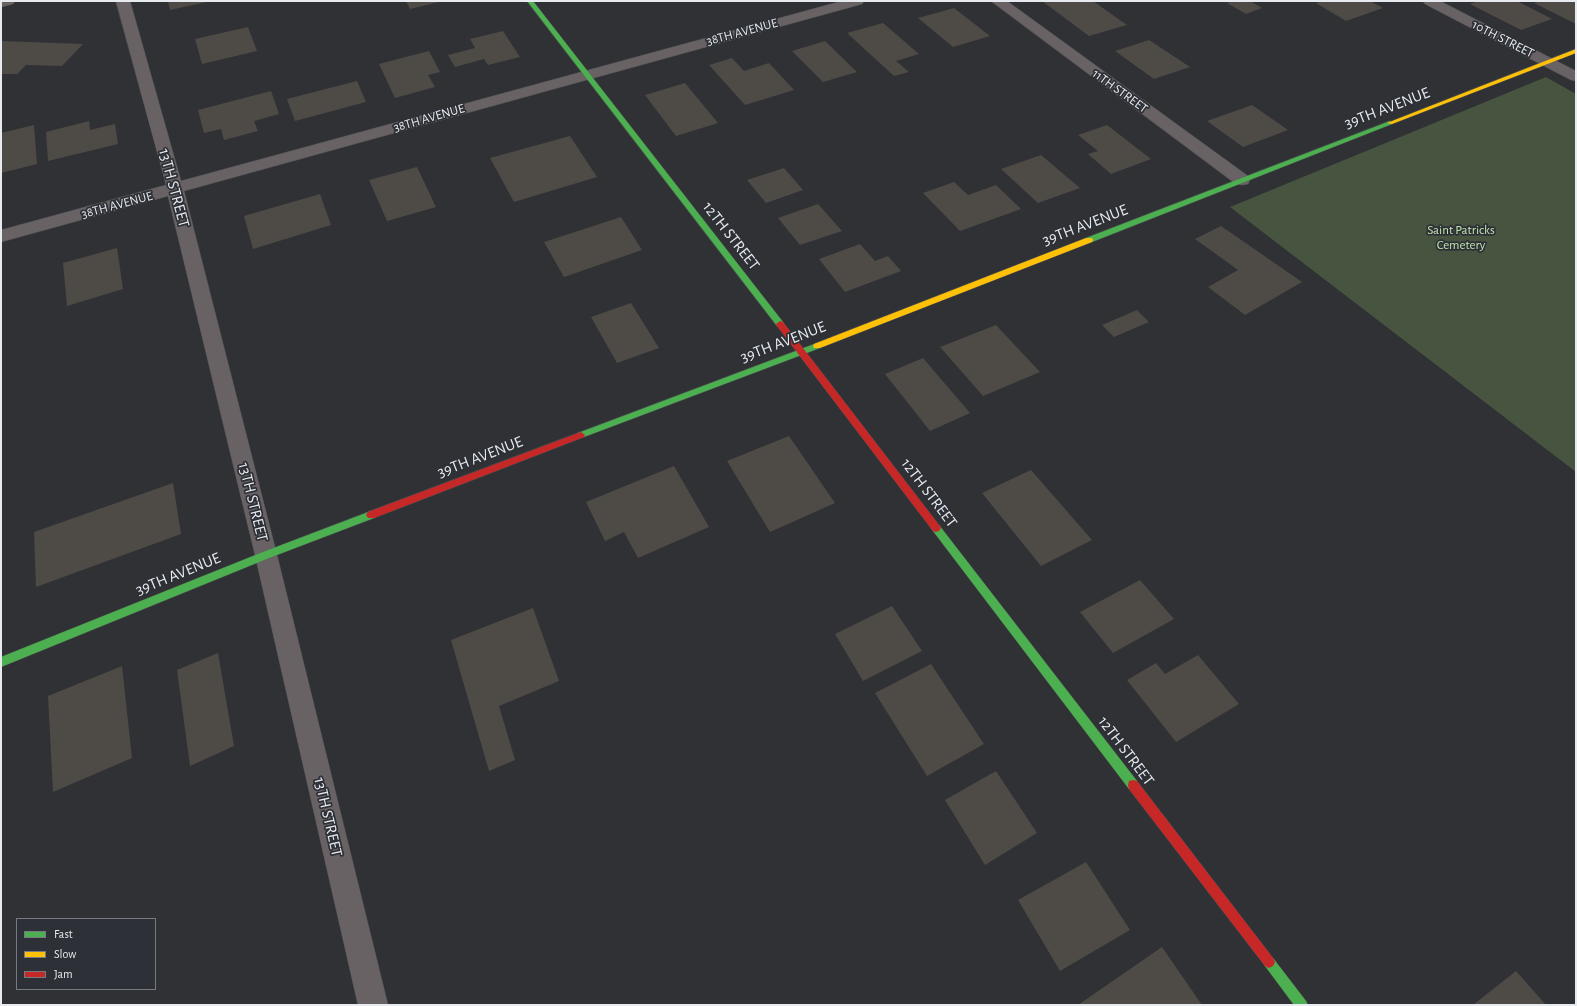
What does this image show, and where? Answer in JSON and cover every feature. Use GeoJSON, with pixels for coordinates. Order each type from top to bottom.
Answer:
{"type":"FeatureCollection","features":[{"type":"Feature","properties":{"kind":"street"},"geometry":{"type":"LineString","coordinates":[[1,2],[8,1]]}},
{"type":"Feature","properties":{"kind":"street","name":"13TH STREET"},"geometry":{"type":"LineString","coordinates":[[123,1],[175,189],[266,555],[373,1005]]}},
{"type":"Feature","properties":{"kind":"street","name":"12TH STREET"},"geometry":{"type":"LineString","coordinates":[[530,1],[1302,1005]]}},
{"type":"Feature","properties":{"kind":"street","name":"38TH AVENUE"},"geometry":{"type":"LineString","coordinates":[[1,236],[586,74],[857,1]]}},
{"type":"Feature","properties":{"kind":"street","name":"11TH STREET"},"geometry":{"type":"LineString","coordinates":[[998,1],[1242,180]]}},
{"type":"Feature","properties":{"kind":"street","name":"10TH STREET"},"geometry":{"type":"LineString","coordinates":[[1430,1],[1576,77]]}},
{"type":"Feature","properties":{"kind":"street","name":"39TH AVENUE"},"geometry":{"type":"LineString","coordinates":[[1,662],[266,555],[801,352],[1576,51]]}},
{"type":"Feature","properties":{"kind":"green space","name":"Saint Patricks Cemetery"},"geometry":{"type":"Polygon","coordinates":[[[1546,77],[1576,94],[1576,472],[1230,207],[1546,77]]]}},
{"type":"Feature","properties":{"kind":"building"},"geometry":{"type":"Polygon","coordinates":[[[168,1],[207,1],[207,2],[170,10],[168,1]]]}},
{"type":"Feature","properties":{"kind":"building"},"geometry":{"type":"Polygon","coordinates":[[[406,1],[439,1],[439,2],[410,9],[406,1]]]}},
{"type":"Feature","properties":{"kind":"building"},"geometry":{"type":"Polygon","coordinates":[[[1042,1],[1093,1],[1127,25],[1089,36],[1042,1]]]}},
{"type":"Feature","properties":{"kind":"building"},"geometry":{"type":"Polygon","coordinates":[[[1233,1],[1250,1],[1262,8],[1246,14],[1227,3],[1233,1]]]}},
{"type":"Feature","properties":{"kind":"building"},"geometry":{"type":"Polygon","coordinates":[[[1322,1],[1370,1],[1383,8],[1346,21],[1316,3],[1322,1]]]}},
{"type":"Feature","properties":{"kind":"building"},"geometry":{"type":"Polygon","coordinates":[[[1479,1],[1517,1],[1552,19],[1521,30],[1470,4],[1479,1]]]}},
{"type":"Feature","properties":{"kind":"building"},"geometry":{"type":"Polygon","coordinates":[[[1541,1],[1576,1],[1576,24],[1534,3],[1541,1]]]}},
{"type":"Feature","properties":{"kind":"building"},"geometry":{"type":"Polygon","coordinates":[[[954,8],[990,36],[953,47],[918,18],[954,8]]]}},
{"type":"Feature","properties":{"kind":"building"},"geometry":{"type":"Polygon","coordinates":[[[883,23],[919,54],[896,61],[909,72],[894,76],[847,33],[883,23]]]}},
{"type":"Feature","properties":{"kind":"building"},"geometry":{"type":"Polygon","coordinates":[[[248,27],[257,51],[202,64],[195,39],[248,27]]]}},
{"type":"Feature","properties":{"kind":"building"},"geometry":{"type":"Polygon","coordinates":[[[503,31],[520,57],[488,65],[484,59],[455,67],[448,55],[475,48],[470,39],[503,31]]]}},
{"type":"Feature","properties":{"kind":"building"},"geometry":{"type":"Polygon","coordinates":[[[1149,40],[1190,67],[1154,79],[1115,51],[1149,40]]]}},
{"type":"Feature","properties":{"kind":"building"},"geometry":{"type":"Polygon","coordinates":[[[1,41],[83,44],[62,66],[26,65],[17,74],[1,74],[1,41]]]}},
{"type":"Feature","properties":{"kind":"building"},"geometry":{"type":"Polygon","coordinates":[[[825,41],[857,72],[823,82],[792,51],[825,41]]]}},
{"type":"Feature","properties":{"kind":"building"},"geometry":{"type":"Polygon","coordinates":[[[429,51],[440,72],[428,75],[435,87],[395,98],[379,64],[429,51]]]}},
{"type":"Feature","properties":{"kind":"building"},"geometry":{"type":"Polygon","coordinates":[[[732,58],[744,71],[769,63],[794,90],[745,105],[709,65],[732,58]]]}},
{"type":"Feature","properties":{"kind":"building"},"geometry":{"type":"Polygon","coordinates":[[[357,81],[366,102],[295,121],[287,99],[357,81]]]}},
{"type":"Feature","properties":{"kind":"building"},"geometry":{"type":"Polygon","coordinates":[[[685,83],[718,123],[676,136],[645,95],[685,83]]]}},
{"type":"Feature","properties":{"kind":"building"},"geometry":{"type":"Polygon","coordinates":[[[271,91],[279,114],[254,121],[258,131],[224,140],[221,129],[204,133],[198,110],[271,91]]]}},
{"type":"Feature","properties":{"kind":"building"},"geometry":{"type":"Polygon","coordinates":[[[1252,105],[1288,130],[1243,147],[1207,121],[1252,105]]]}},
{"type":"Feature","properties":{"kind":"building"},"geometry":{"type":"Polygon","coordinates":[[[89,121],[90,130],[115,124],[118,144],[48,161],[46,132],[89,121]]]}},
{"type":"Feature","properties":{"kind":"building"},"geometry":{"type":"Polygon","coordinates":[[[34,125],[37,164],[1,173],[1,133],[34,125]]]}},
{"type":"Feature","properties":{"kind":"building"},"geometry":{"type":"Polygon","coordinates":[[[1107,125],[1151,159],[1111,174],[1088,154],[1098,151],[1078,135],[1107,125]]]}},
{"type":"Feature","properties":{"kind":"building"},"geometry":{"type":"Polygon","coordinates":[[[570,136],[597,177],[514,202],[490,158],[570,136]]]}},
{"type":"Feature","properties":{"kind":"building"},"geometry":{"type":"Polygon","coordinates":[[[1041,155],[1080,188],[1038,203],[1001,169],[1041,155]]]}},
{"type":"Feature","properties":{"kind":"building"},"geometry":{"type":"Polygon","coordinates":[[[417,167],[436,207],[387,221],[369,180],[417,167]]]}},
{"type":"Feature","properties":{"kind":"building"},"geometry":{"type":"Polygon","coordinates":[[[784,168],[803,190],[766,203],[747,180],[784,168]]]}},
{"type":"Feature","properties":{"kind":"building"},"geometry":{"type":"Polygon","coordinates":[[[954,182],[968,195],[996,185],[1021,209],[960,231],[923,193],[954,182]]]}},
{"type":"Feature","properties":{"kind":"building"},"geometry":{"type":"Polygon","coordinates":[[[320,194],[331,225],[253,249],[244,216],[320,194]]]}},
{"type":"Feature","properties":{"kind":"building"},"geometry":{"type":"Polygon","coordinates":[[[818,204],[842,231],[800,245],[778,218],[818,204]]]}},
{"type":"Feature","properties":{"kind":"building"},"geometry":{"type":"Polygon","coordinates":[[[621,217],[642,250],[564,277],[544,242],[621,217]]]}},
{"type":"Feature","properties":{"kind":"building"},"geometry":{"type":"Polygon","coordinates":[[[1221,226],[1302,282],[1245,315],[1208,287],[1238,270],[1195,239],[1221,226]]]}},
{"type":"Feature","properties":{"kind":"building"},"geometry":{"type":"Polygon","coordinates":[[[860,244],[875,261],[888,256],[901,271],[845,292],[819,259],[860,244]]]}},
{"type":"Feature","properties":{"kind":"building"},"geometry":{"type":"Polygon","coordinates":[[[117,248],[123,289],[67,306],[63,263],[117,248]]]}},
{"type":"Feature","properties":{"kind":"building"},"geometry":{"type":"Polygon","coordinates":[[[631,303],[659,348],[617,363],[591,317],[631,303]]]}},
{"type":"Feature","properties":{"kind":"building"},"geometry":{"type":"Polygon","coordinates":[[[1137,310],[1149,322],[1114,337],[1102,325],[1137,310]]]}},
{"type":"Feature","properties":{"kind":"building"},"geometry":{"type":"Polygon","coordinates":[[[996,325],[1040,372],[983,396],[940,347],[996,325]]]}},
{"type":"Feature","properties":{"kind":"building"},"geometry":{"type":"Polygon","coordinates":[[[923,358],[970,413],[930,431],[885,374],[923,358]]]}},
{"type":"Feature","properties":{"kind":"building"},"geometry":{"type":"Polygon","coordinates":[[[789,436],[835,503],[770,532],[727,461],[789,436]]]}},
{"type":"Feature","properties":{"kind":"building"},"geometry":{"type":"Polygon","coordinates":[[[674,466],[709,527],[638,558],[624,532],[605,541],[586,502],[674,466]]]}},
{"type":"Feature","properties":{"kind":"building"},"geometry":{"type":"Polygon","coordinates":[[[1031,470],[1092,540],[1041,566],[982,493],[1031,470]]]}},
{"type":"Feature","properties":{"kind":"building"},"geometry":{"type":"Polygon","coordinates":[[[173,483],[181,534],[36,587],[34,532],[173,483]]]}},
{"type":"Feature","properties":{"kind":"building"},"geometry":{"type":"Polygon","coordinates":[[[1140,580],[1174,619],[1113,653],[1080,612],[1140,580]]]}},
{"type":"Feature","properties":{"kind":"building"},"geometry":{"type":"Polygon","coordinates":[[[892,606],[922,651],[863,681],[835,634],[892,606]]]}},
{"type":"Feature","properties":{"kind":"building"},"geometry":{"type":"Polygon","coordinates":[[[533,608],[559,681],[499,706],[515,760],[489,771],[451,640],[533,608]]]}},
{"type":"Feature","properties":{"kind":"building"},"geometry":{"type":"Polygon","coordinates":[[[218,653],[234,746],[190,766],[177,670],[218,653]]]}},
{"type":"Feature","properties":{"kind":"building"},"geometry":{"type":"Polygon","coordinates":[[[1198,655],[1239,704],[1176,742],[1127,680],[1156,663],[1165,674],[1198,655]]]}},
{"type":"Feature","properties":{"kind":"building"},"geometry":{"type":"Polygon","coordinates":[[[931,664],[984,744],[927,776],[875,693],[931,664]]]}},
{"type":"Feature","properties":{"kind":"building"},"geometry":{"type":"Polygon","coordinates":[[[122,666],[132,758],[53,792],[48,696],[122,666]]]}},
{"type":"Feature","properties":{"kind":"building"},"geometry":{"type":"Polygon","coordinates":[[[996,771],[1037,833],[985,865],[945,800],[996,771]]]}},
{"type":"Feature","properties":{"kind":"building"},"geometry":{"type":"Polygon","coordinates":[[[1086,862],[1130,930],[1060,971],[1018,900],[1086,862]]]}},
{"type":"Feature","properties":{"kind":"building"},"geometry":{"type":"Polygon","coordinates":[[[1162,947],[1202,1005],[1078,1005],[1162,947]]]}},
{"type":"Feature","properties":{"kind":"building"},"geometry":{"type":"Polygon","coordinates":[[[1516,971],[1546,1005],[1473,1005],[1516,971]]]}},
{"type":"Feature","properties":{"kind":"traffic: fast"},"geometry":{"type":"LineString","coordinates":[[530,1],[780,324]]}},
{"type":"Feature","properties":{"kind":"traffic: fast"},"geometry":{"type":"LineString","coordinates":[[1089,240],[1390,123]]}},
{"type":"Feature","properties":{"kind":"traffic: fast"},"geometry":{"type":"LineString","coordinates":[[581,435],[817,346]]}},
{"type":"Feature","properties":{"kind":"traffic: fast"},"geometry":{"type":"LineString","coordinates":[[1,662],[266,555],[371,515]]}},
{"type":"Feature","properties":{"kind":"traffic: fast"},"geometry":{"type":"LineString","coordinates":[[936,528],[1133,785]]}},
{"type":"Feature","properties":{"kind":"traffic: fast"},"geometry":{"type":"LineString","coordinates":[[1269,962],[1302,1005]]}},
{"type":"Feature","properties":{"kind":"traffic: slow"},"geometry":{"type":"LineString","coordinates":[[1390,123],[1576,51]]}},
{"type":"Feature","properties":{"kind":"traffic: slow"},"geometry":{"type":"LineString","coordinates":[[817,346],[1089,240]]}},
{"type":"Feature","properties":{"kind":"traffic: jam"},"geometry":{"type":"LineString","coordinates":[[780,324],[936,528]]}},
{"type":"Feature","properties":{"kind":"traffic: jam"},"geometry":{"type":"LineString","coordinates":[[371,515],[581,435]]}},
{"type":"Feature","properties":{"kind":"traffic: jam"},"geometry":{"type":"LineString","coordinates":[[1133,785],[1269,962]]}}]}
